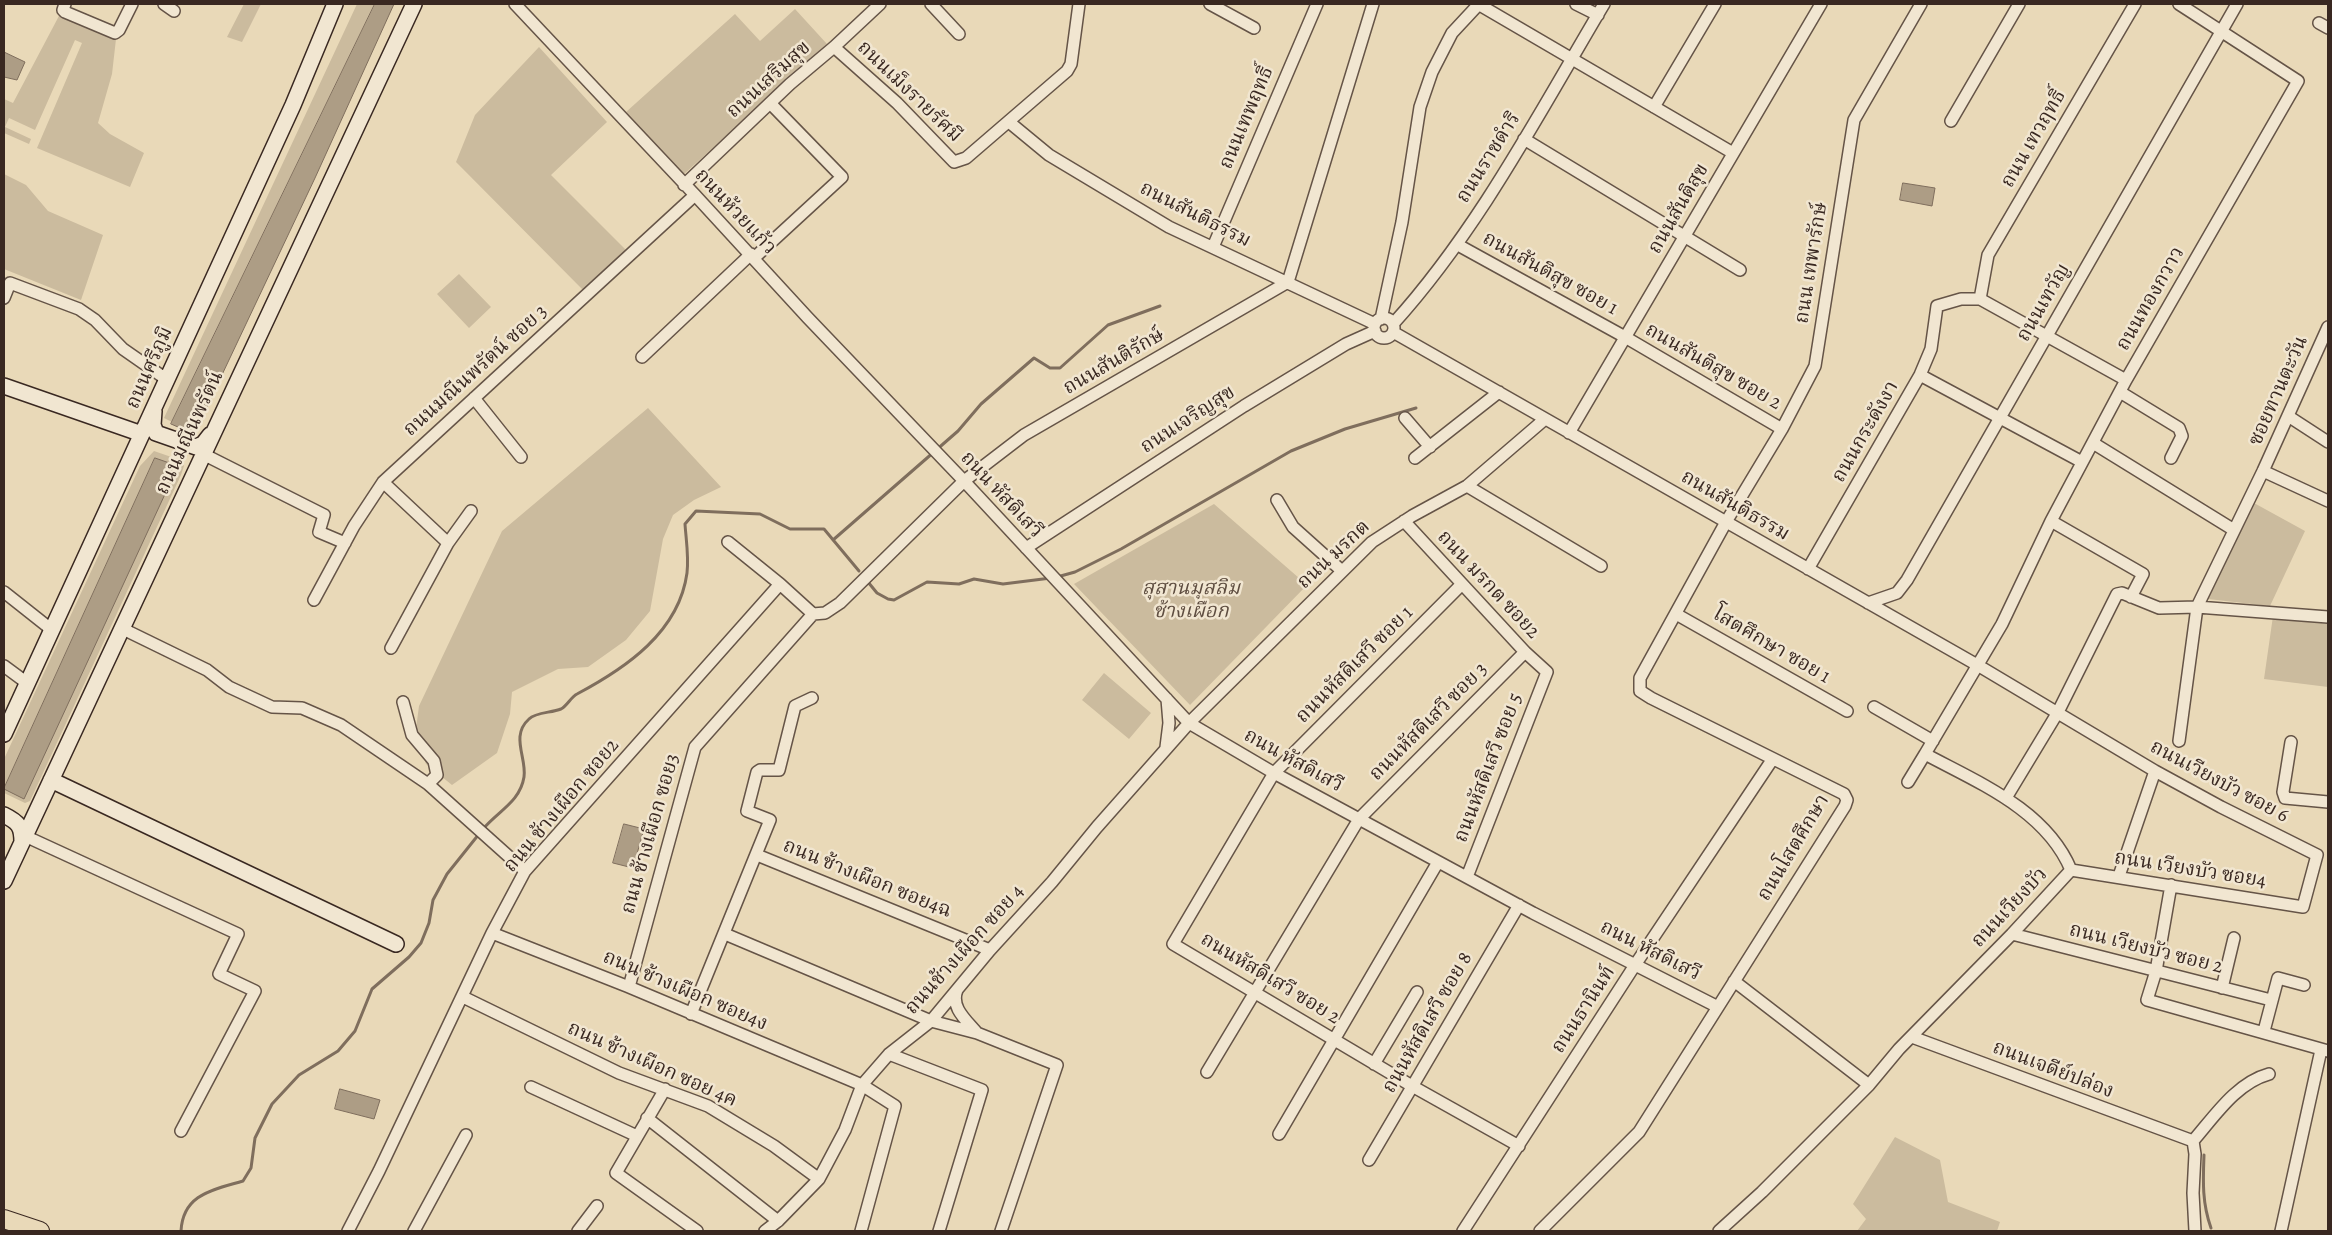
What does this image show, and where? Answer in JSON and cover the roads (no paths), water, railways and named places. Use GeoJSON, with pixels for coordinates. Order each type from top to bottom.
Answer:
{"type":"FeatureCollection","features":[{"type":"Feature","properties":{"kind":"main road","name":"ถนนมณีนพรัตน์"},"geometry":{"type":"LineString","coordinates":[[4,881],[24,825],[51,780],[191,479],[193,450],[203,444],[213,432],[414,4]]}},
{"type":"Feature","properties":{"kind":"main road","name":"ถนนศรีภูมิ"},"geometry":{"type":"LineString","coordinates":[[152,435],[158,397],[293,105],[333,11]]}},
{"type":"Feature","properties":{"kind":"main road"},"geometry":{"type":"LineString","coordinates":[[4,386],[193,450]]}},
{"type":"Feature","properties":{"kind":"main road"},"geometry":{"type":"LineString","coordinates":[[4,734],[130,462],[152,435]]}},
{"type":"Feature","properties":{"kind":"main road"},"geometry":{"type":"LineString","coordinates":[[51,780],[396,944]]}},
{"type":"Feature","properties":{"kind":"main road"},"geometry":{"type":"LineString","coordinates":[[4,805],[24,825]]}},
{"type":"Feature","properties":{"kind":"main road"},"geometry":{"type":"LineString","coordinates":[[4,815],[24,825]]}},
{"type":"Feature","properties":{"kind":"main road"},"geometry":{"type":"LineString","coordinates":[[4,1219],[40,1231]]}},
{"type":"Feature","properties":{"kind":"street"},"geometry":{"type":"LineString","coordinates":[[65,4],[63,10],[65,12],[115,33],[119,30],[132,4]]}},
{"type":"Feature","properties":{"kind":"street"},"geometry":{"type":"LineString","coordinates":[[164,4],[174,11]]}},
{"type":"Feature","properties":{"kind":"street","name":"ถนนห้วยแก้ว"},"geometry":{"type":"LineString","coordinates":[[515,4],[928,445]]}},
{"type":"Feature","properties":{"kind":"street","name":"ถนนเสริมสุข"},"geometry":{"type":"LineString","coordinates":[[684,185],[770,103],[880,4]]}},
{"type":"Feature","properties":{"kind":"street"},"geometry":{"type":"LineString","coordinates":[[931,4],[959,34]]}},
{"type":"Feature","properties":{"kind":"street","name":"ถนนเม็งรายรัศมี"},"geometry":{"type":"LineString","coordinates":[[834,47],[897,103],[954,162],[966,158],[1067,71],[1071,64],[1079,4]]}},
{"type":"Feature","properties":{"kind":"street"},"geometry":{"type":"LineString","coordinates":[[1210,4],[1254,28]]}},
{"type":"Feature","properties":{"kind":"street","name":"ถนนเทพฤทธิ์"},"geometry":{"type":"LineString","coordinates":[[1214,247],[1316,4]]}},
{"type":"Feature","properties":{"kind":"street"},"geometry":{"type":"LineString","coordinates":[[1288,282],[1373,4]]}},
{"type":"Feature","properties":{"kind":"street"},"geometry":{"type":"LineString","coordinates":[[1393,328],[1384,337],[1377,324],[1402,222],[1420,107],[1432,72],[1452,33],[1478,4],[1733,153]]}},
{"type":"Feature","properties":{"kind":"street"},"geometry":{"type":"LineString","coordinates":[[1576,4],[1598,15]]}},
{"type":"Feature","properties":{"kind":"street","name":"ถนนราชดำริ"},"geometry":{"type":"LineString","coordinates":[[1393,328],[1458,244],[1524,140],[1604,4]]}},
{"type":"Feature","properties":{"kind":"street"},"geometry":{"type":"LineString","coordinates":[[1654,107],[1714,4]]}},
{"type":"Feature","properties":{"kind":"street","name":"ถนนสันติสุข"},"geometry":{"type":"LineString","coordinates":[[1569,432],[1820,4]]}},
{"type":"Feature","properties":{"kind":"street","name":"ถนน เทพารักษ์"},"geometry":{"type":"LineString","coordinates":[[1726,522],[1782,429],[1815,366],[1854,120],[1921,4]]}},
{"type":"Feature","properties":{"kind":"street"},"geometry":{"type":"LineString","coordinates":[[1950,121],[2019,4]]}},
{"type":"Feature","properties":{"kind":"street","name":"ถนน เทวฤทธิ์"},"geometry":{"type":"LineString","coordinates":[[1980,299],[1988,255],[2135,4]]}},
{"type":"Feature","properties":{"kind":"street","name":"ถนนทองกวาว"},"geometry":{"type":"LineString","coordinates":[[1908,782],[1979,666],[2002,624],[2051,521],[2126,380],[2298,80],[2179,4]]}},
{"type":"Feature","properties":{"kind":"street","name":"ถนนเทวัญ"},"geometry":{"type":"LineString","coordinates":[[1868,603],[1897,593],[1907,580],[2237,4]]}},
{"type":"Feature","properties":{"kind":"street"},"geometry":{"type":"LineString","coordinates":[[642,357],[842,177],[770,103]]}},
{"type":"Feature","properties":{"kind":"street","name":"ถนนสันติธรรม"},"geometry":{"type":"LineString","coordinates":[[1009,122],[1049,155],[1169,227],[1377,324],[1388,319],[1393,328],[1498,392],[2058,712]]}},
{"type":"Feature","properties":{"kind":"street"},"geometry":{"type":"LineString","coordinates":[[1524,140],[1685,235],[1740,270]]}},
{"type":"Feature","properties":{"kind":"street","name":"ถนนมณีนพรัตน์ ซอย 3"},"geometry":{"type":"LineString","coordinates":[[314,600],[345,543],[383,482],[695,195]]}},
{"type":"Feature","properties":{"kind":"street","name":"ถนนสันติสุข ซอย 1"},"geometry":{"type":"LineString","coordinates":[[1458,244],[1625,337]]}},
{"type":"Feature","properties":{"kind":"street","name":"ถนนสันติรักษ์"},"geometry":{"type":"LineString","coordinates":[[964,481],[1024,435],[1288,282]]}},
{"type":"Feature","properties":{"kind":"street"},"geometry":{"type":"LineString","coordinates":[[4,298],[10,283],[79,309],[95,320],[123,349],[166,379]]}},
{"type":"Feature","properties":{"kind":"street","name":"ถนนกระดังงา"},"geometry":{"type":"LineString","coordinates":[[1808,569],[1920,375],[1931,349],[1937,306],[1960,299],[1980,299]]}},
{"type":"Feature","properties":{"kind":"street"},"geometry":{"type":"LineString","coordinates":[[1980,299],[2126,380]]}},
{"type":"Feature","properties":{"kind":"street","name":"ถนนเจริญสุข"},"geometry":{"type":"LineString","coordinates":[[1026,548],[1244,406],[1377,324]]}},
{"type":"Feature","properties":{"kind":"street","name":"ซอยทานตะวัน"},"geometry":{"type":"LineString","coordinates":[[2179,741],[2197,607],[2263,471],[2328,327]]}},
{"type":"Feature","properties":{"kind":"street","name":"ถนนสันติสุข ซอย 2"},"geometry":{"type":"LineString","coordinates":[[1625,337],[1782,429]]}},
{"type":"Feature","properties":{"kind":"street"},"geometry":{"type":"LineString","coordinates":[[1920,375],[2082,462]]}},
{"type":"Feature","properties":{"kind":"street"},"geometry":{"type":"LineString","coordinates":[[1415,458],[1430,448],[1498,392]]}},
{"type":"Feature","properties":{"kind":"street"},"geometry":{"type":"LineString","coordinates":[[2120,392],[2178,428],[2182,436],[2170,458]]}},
{"type":"Feature","properties":{"kind":"street"},"geometry":{"type":"LineString","coordinates":[[474,398],[521,457]]}},
{"type":"Feature","properties":{"kind":"street"},"geometry":{"type":"LineString","coordinates":[[2288,416],[2328,442]]}},
{"type":"Feature","properties":{"kind":"street"},"geometry":{"type":"LineString","coordinates":[[1405,418],[1430,448]]}},
{"type":"Feature","properties":{"kind":"street","name":"ถนน มรกต"},"geometry":{"type":"LineString","coordinates":[[1189,722],[1372,542],[1404,521],[1467,486],[1545,419]]}},
{"type":"Feature","properties":{"kind":"street"},"geometry":{"type":"LineString","coordinates":[[2093,443],[2234,530]]}},
{"type":"Feature","properties":{"kind":"street","name":"ถนน หัสดิเสวี"},"geometry":{"type":"LineString","coordinates":[[928,445],[964,481],[1189,722],[1274,773],[1438,862],[1718,1007]]}},
{"type":"Feature","properties":{"kind":"street"},"geometry":{"type":"LineString","coordinates":[[193,450],[324,515],[319,532],[345,543]]}},
{"type":"Feature","properties":{"kind":"street"},"geometry":{"type":"LineString","coordinates":[[2263,471],[2328,501]]}},
{"type":"Feature","properties":{"kind":"street"},"geometry":{"type":"LineString","coordinates":[[728,542],[780,584],[813,614],[825,613],[840,603],[964,481]]}},
{"type":"Feature","properties":{"kind":"street"},"geometry":{"type":"LineString","coordinates":[[383,482],[448,543]]}},
{"type":"Feature","properties":{"kind":"street"},"geometry":{"type":"LineString","coordinates":[[1467,486],[1602,566]]}},
{"type":"Feature","properties":{"kind":"street"},"geometry":{"type":"LineString","coordinates":[[1277,500],[1293,527],[1342,572]]}},
{"type":"Feature","properties":{"kind":"street"},"geometry":{"type":"LineString","coordinates":[[391,648],[448,543],[471,511]]}},
{"type":"Feature","properties":{"kind":"street","name":"ถนน มรกต ซอย2"},"geometry":{"type":"LineString","coordinates":[[1404,521],[1525,652],[1546,672]]}},
{"type":"Feature","properties":{"kind":"street"},"geometry":{"type":"LineString","coordinates":[[2051,521],[2143,574],[2132,596]]}},
{"type":"Feature","properties":{"kind":"street","name":"ถนนโสตศึกษา"},"geometry":{"type":"LineString","coordinates":[[1540,1231],[1639,1132],[1847,800],[1844,794],[1772,760],[1640,691],[1640,678],[1726,522]]}},
{"type":"Feature","properties":{"kind":"street","name":"ถนน ช้างเผือก ซอย2"},"geometry":{"type":"LineString","coordinates":[[348,1231],[379,1171],[492,933],[525,871],[780,584]]}},
{"type":"Feature","properties":{"kind":"street","name":"ถนนหัสดิเสวี ซอย 1"},"geometry":{"type":"LineString","coordinates":[[1274,773],[1462,584]]}},
{"type":"Feature","properties":{"kind":"street"},"geometry":{"type":"LineString","coordinates":[[4,592],[52,630]]}},
{"type":"Feature","properties":{"kind":"street"},"geometry":{"type":"LineString","coordinates":[[2006,798],[2058,712],[2117,594],[2122,593],[2132,596],[2159,608],[2197,607],[2328,617]]}},
{"type":"Feature","properties":{"kind":"street","name":"ถนน ช้างเผือก ซอย3"},"geometry":{"type":"LineString","coordinates":[[629,987],[695,747],[813,614]]}},
{"type":"Feature","properties":{"kind":"street","name":"โสตศึกษา ซอย 1"},"geometry":{"type":"LineString","coordinates":[[1676,614],[1847,711]]}},
{"type":"Feature","properties":{"kind":"street"},"geometry":{"type":"LineString","coordinates":[[121,628],[207,670],[229,687],[272,707],[302,708],[341,725],[428,784],[525,871]]}},
{"type":"Feature","properties":{"kind":"street","name":"ถนนหัสดิเสวี ซอย 3"},"geometry":{"type":"LineString","coordinates":[[1207,1072],[1359,819],[1525,652]]}},
{"type":"Feature","properties":{"kind":"street"},"geometry":{"type":"LineString","coordinates":[[4,666],[27,683]]}},
{"type":"Feature","properties":{"kind":"street","name":"ถนนหัสดิเสวี ซอย 5"},"geometry":{"type":"LineString","coordinates":[[1467,877],[1546,672]]}},
{"type":"Feature","properties":{"kind":"street"},"geometry":{"type":"LineString","coordinates":[[690,1014],[725,934],[770,820],[747,810],[757,772],[760,770],[780,770],[795,706],[812,698]]}},
{"type":"Feature","properties":{"kind":"street"},"geometry":{"type":"LineString","coordinates":[[1165,749],[1170,723],[1167,699]]}},
{"type":"Feature","properties":{"kind":"street"},"geometry":{"type":"LineString","coordinates":[[403,702],[412,735],[437,767],[437,775],[428,784]]}},
{"type":"Feature","properties":{"kind":"street"},"geometry":{"type":"LineString","coordinates":[[1874,707],[1933,741]]}},
{"type":"Feature","properties":{"kind":"street","name":"ถนนเวียงบัว ซอย 6"},"geometry":{"type":"LineString","coordinates":[[2058,712],[2155,771],[2221,807],[2317,855],[2303,907]]}},
{"type":"Feature","properties":{"kind":"street","name":"ถนนช้างเผือก ซอย 4"},"geometry":{"type":"LineString","coordinates":[[765,1231],[778,1221],[819,1179],[845,1130],[862,1085],[889,1054],[931,1021],[990,950],[1052,882],[1189,722]]}},
{"type":"Feature","properties":{"kind":"street"},"geometry":{"type":"LineString","coordinates":[[2291,742],[2283,792],[2286,798],[2328,802]]}},
{"type":"Feature","properties":{"kind":"street","name":"ถนนเวียงบัว"},"geometry":{"type":"LineString","coordinates":[[1719,1231],[1762,1192],[1869,1085],[1912,1037],[2072,870],[2064,852],[2056,841],[2006,798],[1925,754]]}},
{"type":"Feature","properties":{"kind":"street","name":"ถนนธานินท์"},"geometry":{"type":"LineString","coordinates":[[1464,1231],[1635,965],[1772,760]]}},
{"type":"Feature","properties":{"kind":"street"},"geometry":{"type":"LineString","coordinates":[[2119,876],[2155,771]]}},
{"type":"Feature","properties":{"kind":"street","name":"ถนนหัสดิเสวี ซอย 2"},"geometry":{"type":"LineString","coordinates":[[1274,773],[1173,944],[1374,1064],[1519,1146]]}},
{"type":"Feature","properties":{"kind":"street"},"geometry":{"type":"LineString","coordinates":[[24,825],[147,894],[238,934],[219,974],[255,991],[181,1131]]}},
{"type":"Feature","properties":{"kind":"street","name":"ถนน ช้างเผือก ซอย4ฉ"},"geometry":{"type":"LineString","coordinates":[[757,855],[990,950]]}},
{"type":"Feature","properties":{"kind":"street"},"geometry":{"type":"LineString","coordinates":[[1279,1134],[1438,862]]}},
{"type":"Feature","properties":{"kind":"street","name":"ถนน เวียงบัว ซอย4"},"geometry":{"type":"LineString","coordinates":[[2072,870],[2119,876],[2303,907]]}},
{"type":"Feature","properties":{"kind":"street"},"geometry":{"type":"LineString","coordinates":[[2171,885],[2156,971],[2147,1000],[2264,1031],[2325,1050],[2281,1231]]}},
{"type":"Feature","properties":{"kind":"street","name":"ถนนหัสดิเสวี ซอย 8"},"geometry":{"type":"LineString","coordinates":[[1369,1160],[1519,905]]}},
{"type":"Feature","properties":{"kind":"street","name":"ถนน ช้างเผือก ซอย4ง"},"geometry":{"type":"LineString","coordinates":[[492,933],[629,987],[862,1085],[895,1106],[861,1231]]}},
{"type":"Feature","properties":{"kind":"street"},"geometry":{"type":"LineString","coordinates":[[725,934],[931,1021],[977,1033],[1057,1065],[1001,1231]]}},
{"type":"Feature","properties":{"kind":"street","name":"ถนน เวียงบัว ซอย 2"},"geometry":{"type":"LineString","coordinates":[[2012,934],[2271,1000]]}},
{"type":"Feature","properties":{"kind":"street"},"geometry":{"type":"LineString","coordinates":[[2222,988],[2234,938]]}},
{"type":"Feature","properties":{"kind":"street"},"geometry":{"type":"LineString","coordinates":[[2264,1031],[2278,978],[2304,984]]}},
{"type":"Feature","properties":{"kind":"street"},"geometry":{"type":"LineString","coordinates":[[1734,981],[1869,1085]]}},
{"type":"Feature","properties":{"kind":"street"},"geometry":{"type":"LineString","coordinates":[[959,986],[955,996],[957,1007],[977,1033]]}},
{"type":"Feature","properties":{"kind":"street"},"geometry":{"type":"LineString","coordinates":[[1374,1064],[1417,992]]}},
{"type":"Feature","properties":{"kind":"street","name":"ถนน ช้างเผือก ซอย 4ค"},"geometry":{"type":"LineString","coordinates":[[463,997],[619,1073],[708,1106],[774,1146],[819,1179]]}},
{"type":"Feature","properties":{"kind":"street","name":"ถนนเจดีย์ปล่อง"},"geometry":{"type":"LineString","coordinates":[[1912,1037],[2193,1141]]}},
{"type":"Feature","properties":{"kind":"street"},"geometry":{"type":"LineString","coordinates":[[889,1054],[982,1090],[939,1231]]}},
{"type":"Feature","properties":{"kind":"street"},"geometry":{"type":"LineString","coordinates":[[2195,1231],[2192,1193],[2195,1154],[2193,1141],[2237,1093],[2249,1083],[2269,1074]]}},
{"type":"Feature","properties":{"kind":"street"},"geometry":{"type":"LineString","coordinates":[[531,1087],[637,1136]]}},
{"type":"Feature","properties":{"kind":"street"},"geometry":{"type":"LineString","coordinates":[[665,1089],[616,1173],[697,1231]]}},
{"type":"Feature","properties":{"kind":"street"},"geometry":{"type":"LineString","coordinates":[[647,1118],[778,1221]]}},
{"type":"Feature","properties":{"kind":"street"},"geometry":{"type":"LineString","coordinates":[[414,1231],[466,1135]]}},
{"type":"Feature","properties":{"kind":"street"},"geometry":{"type":"LineString","coordinates":[[578,1231],[597,1206]]}},
{"type":"Feature","properties":{"kind":"waterway"},"geometry":{"type":"LineString","coordinates":[[833,540],[958,431],[981,404],[1034,358],[1050,368],[1060,368],[1108,325],[1160,306]]}},
{"type":"Feature","properties":{"kind":"waterway"},"geometry":{"type":"LineString","coordinates":[[1057,577],[1075,572],[1121,549],[1291,451],[1345,429],[1416,408]]}},
{"type":"Feature","properties":{"kind":"waterway"},"geometry":{"type":"LineString","coordinates":[[483,829],[508,806],[522,786],[524,770],[520,740],[523,726],[529,719],[536,715],[561,709],[575,695],[631,660],[662,630],[682,594],[687,573],[688,554],[685,524],[696,511],[760,514],[790,529],[824,529],[859,571]]}},
{"type":"Feature","properties":{"kind":"waterway"},"geometry":{"type":"LineString","coordinates":[[868,582],[877,593],[894,600],[927,582],[959,584],[974,579],[1003,584],[1051,578]]}},
{"type":"Feature","properties":{"kind":"waterway"},"geometry":{"type":"LineString","coordinates":[[181,1231],[187,1209],[194,1201],[211,1191],[243,1181],[251,1168],[255,1138],[272,1104],[299,1075],[338,1051],[355,1031],[372,989],[409,957],[421,943],[429,923],[433,900],[447,874],[479,834]]}},
{"type":"Feature","properties":{"kind":"waterway"},"geometry":{"type":"LineString","coordinates":[[2204,1155],[2203,1183],[2211,1228]]}},
{"type":"Feature","properties":{"kind":"park label","name":"สุสานมุสลิม ช้างเผือก"},"geometry":{"type":"Point","coordinates":[1191,600]}}]}
